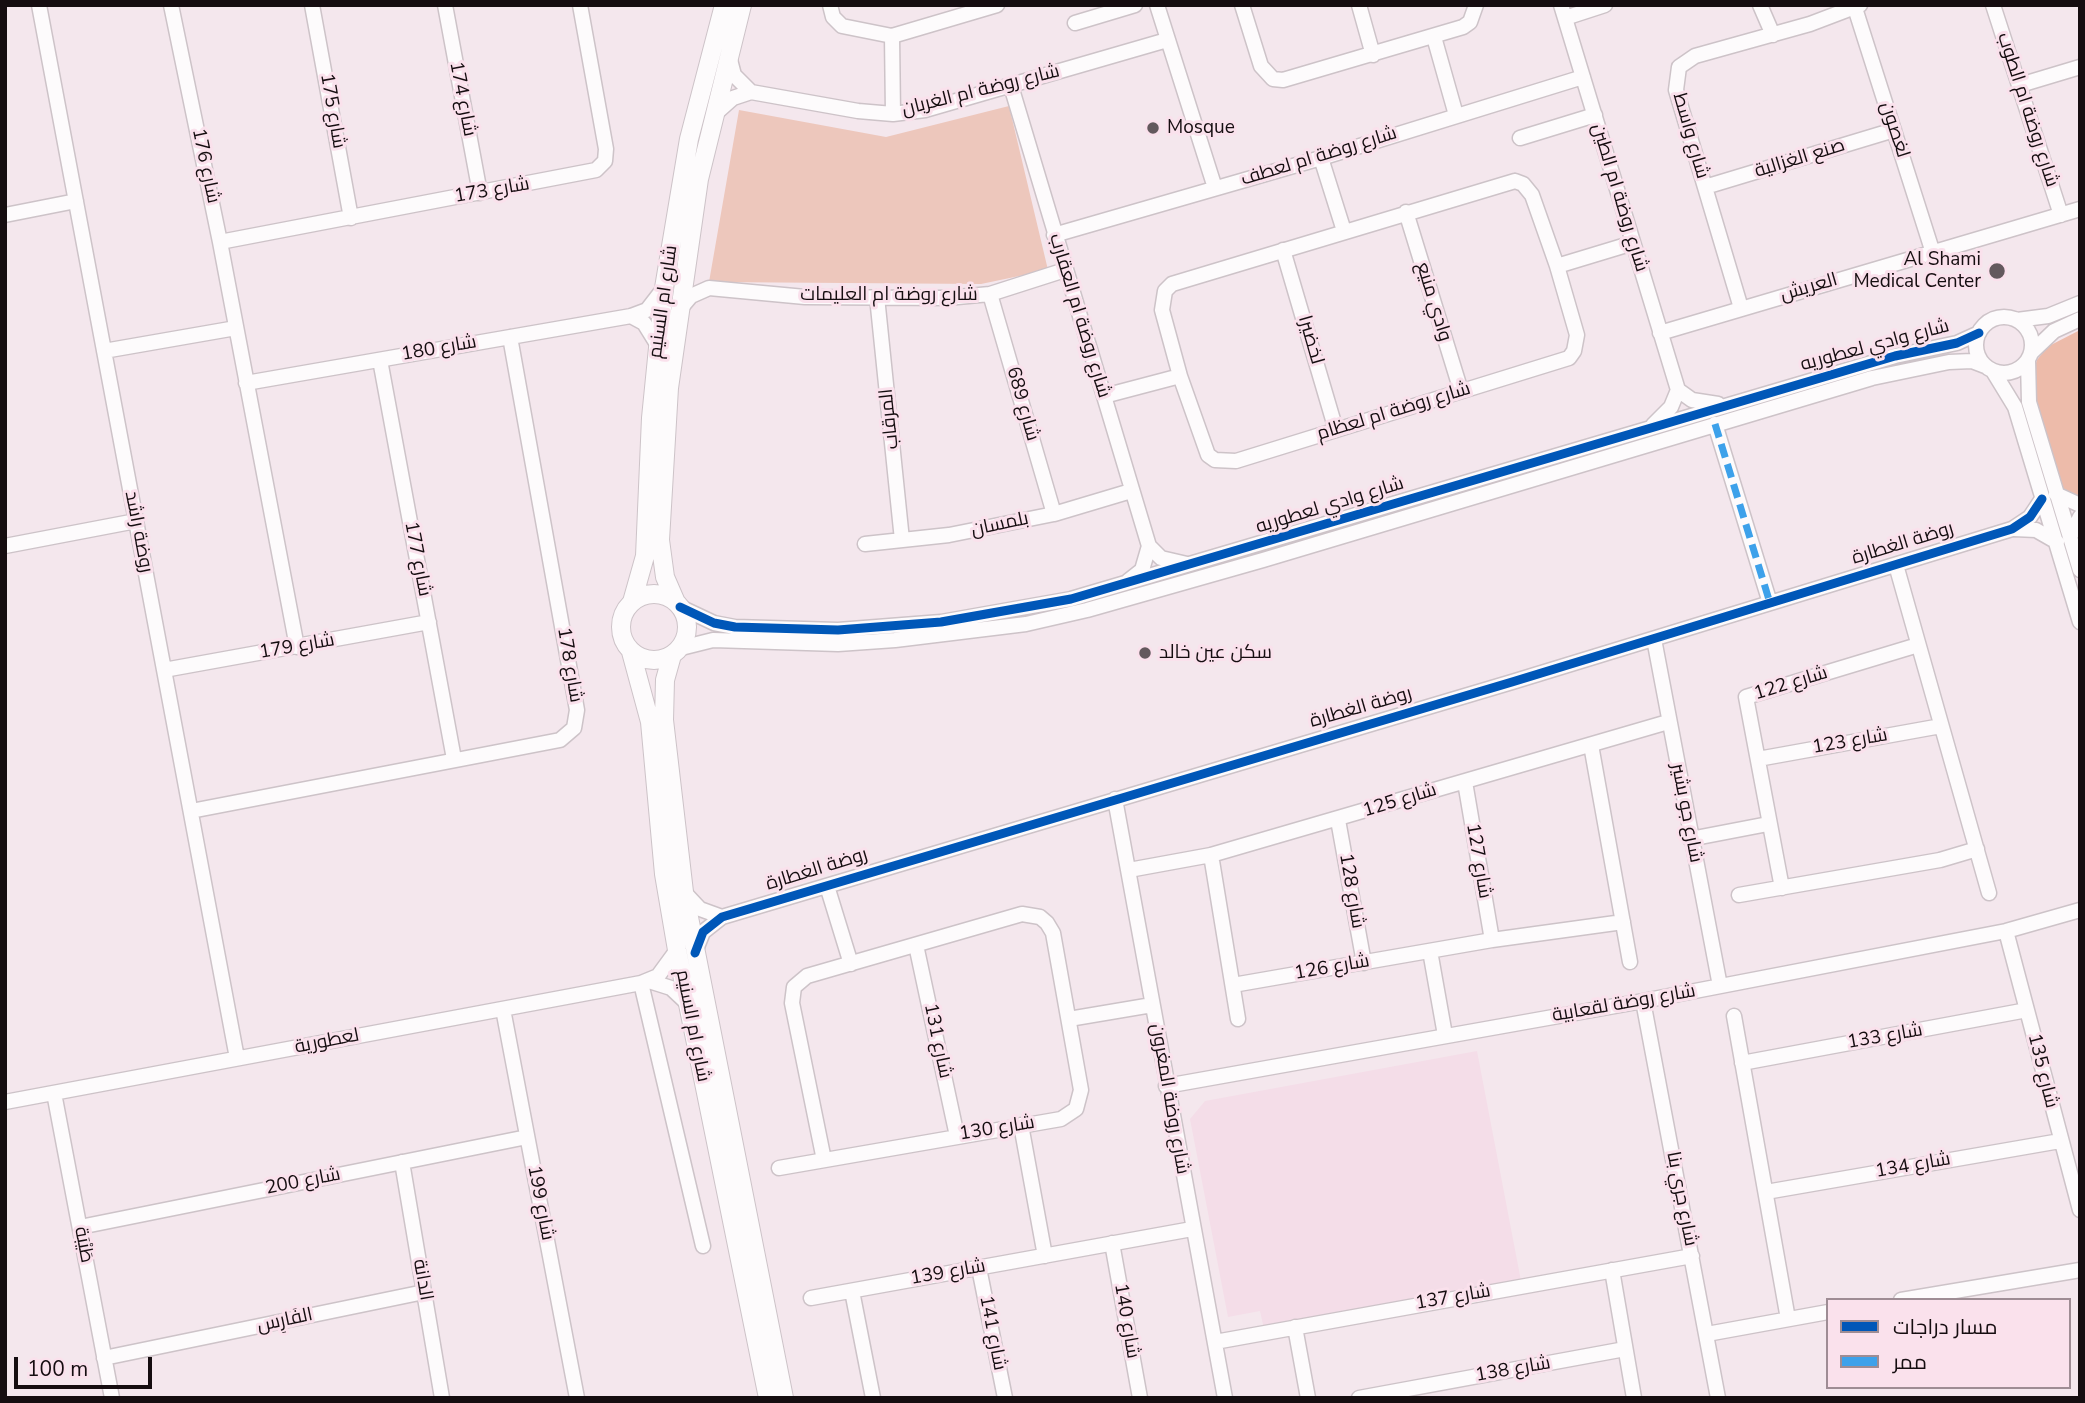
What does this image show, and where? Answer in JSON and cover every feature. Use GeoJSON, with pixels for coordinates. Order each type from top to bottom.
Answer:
{"type":"FeatureCollection","features":[{"type":"Feature","properties":{"kind":"main road","name":"شارع ام السنيم"},"geometry":{"type":"LineString","coordinates":[[678,604],[665,576],[660,540],[669,388],[699,179],[742,5]]}},
{"type":"Feature","properties":{"kind":"main road","name":"شارع ام السنيم"},"geometry":{"type":"LineString","coordinates":[[632,602],[645,556],[657,344],[664,288],[689,139],[723,6]]}},
{"type":"Feature","properties":{"kind":"main road"},"geometry":{"type":"LineString","coordinates":[[652,594],[678,604],[688,627],[677,651],[651,661],[631,652],[624,643],[621,621],[632,602],[652,594]]}},
{"type":"Feature","properties":{"kind":"main road","name":"شارع ام السنيم"},"geometry":{"type":"LineString","coordinates":[[677,651],[665,680],[664,720],[684,892],[687,1003],[768,1398]]}},
{"type":"Feature","properties":{"kind":"main road","name":"شارع ام السنيم"},"geometry":{"type":"LineString","coordinates":[[631,652],[650,722],[664,874],[686,951],[784,1398]]}},
{"type":"Feature","properties":{"kind":"street","name":"روضة راشد"},"geometry":{"type":"LineString","coordinates":[[39,5],[237,1059]]}},
{"type":"Feature","properties":{"kind":"street","name":"شارع 176"},"geometry":{"type":"LineString","coordinates":[[171,5],[220,242],[297,647]]}},
{"type":"Feature","properties":{"kind":"street","name":"شارع 175"},"geometry":{"type":"LineString","coordinates":[[312,5],[351,218]]}},
{"type":"Feature","properties":{"kind":"street","name":"شارع 174"},"geometry":{"type":"LineString","coordinates":[[444,5],[480,193]]}},
{"type":"Feature","properties":{"kind":"street","name":"شارع 173"},"geometry":{"type":"LineString","coordinates":[[220,242],[591,173],[605,161],[606,142],[580,5]]}},
{"type":"Feature","properties":{"kind":"street"},"geometry":{"type":"LineString","coordinates":[[830,5],[833,17],[842,26],[891,36],[955,11],[996,5]]}},
{"type":"Feature","properties":{"kind":"street"},"geometry":{"type":"LineString","coordinates":[[1075,23],[1135,5]]}},
{"type":"Feature","properties":{"kind":"street"},"geometry":{"type":"LineString","coordinates":[[1157,5],[1215,188]]}},
{"type":"Feature","properties":{"kind":"street"},"geometry":{"type":"LineString","coordinates":[[1242,5],[1261,66],[1273,79],[1294,79],[1434,37],[1470,22],[1476,5]]}},
{"type":"Feature","properties":{"kind":"street"},"geometry":{"type":"LineString","coordinates":[[1359,5],[1373,55]]}},
{"type":"Feature","properties":{"kind":"street"},"geometry":{"type":"LineString","coordinates":[[1563,12],[1605,5]]}},
{"type":"Feature","properties":{"kind":"street"},"geometry":{"type":"LineString","coordinates":[[1760,5],[1773,35]]}},
{"type":"Feature","properties":{"kind":"street","name":"شارع روضة ام الطوب"},"geometry":{"type":"LineString","coordinates":[[1993,5],[2061,215]]}},
{"type":"Feature","properties":{"kind":"street","name":"شارع واسط"},"geometry":{"type":"LineString","coordinates":[[1741,308],[1676,90],[1679,67],[1695,57],[1773,35],[1858,6]]}},
{"type":"Feature","properties":{"kind":"street","name":"لغصون"},"geometry":{"type":"LineString","coordinates":[[1858,6],[1933,253]]}},
{"type":"Feature","properties":{"kind":"street","name":"شارع روضة ام الطين"},"geometry":{"type":"LineString","coordinates":[[1563,12],[1678,390]]}},
{"type":"Feature","properties":{"kind":"street"},"geometry":{"type":"LineString","coordinates":[[891,36],[893,114]]}},
{"type":"Feature","properties":{"kind":"street"},"geometry":{"type":"LineString","coordinates":[[1434,37],[1456,115]]}},
{"type":"Feature","properties":{"kind":"street","name":"شارع روضة ام الغربان"},"geometry":{"type":"LineString","coordinates":[[751,92],[858,111],[893,114],[925,110],[1167,40]]}},
{"type":"Feature","properties":{"kind":"street"},"geometry":{"type":"LineString","coordinates":[[714,114],[733,98],[751,92],[734,75],[729,53]]}},
{"type":"Feature","properties":{"kind":"street"},"geometry":{"type":"LineString","coordinates":[[2020,85],[2080,66]]}},
{"type":"Feature","properties":{"kind":"street","name":"شارع روضة ام لعطف"},"geometry":{"type":"LineString","coordinates":[[1054,235],[1321,158],[1583,76]]}},
{"type":"Feature","properties":{"kind":"street","name":"شارع روضة ام العقارب"},"geometry":{"type":"LineString","coordinates":[[1011,86],[1149,546]]}},
{"type":"Feature","properties":{"kind":"street"},"geometry":{"type":"LineString","coordinates":[[1520,138],[1595,115]]}},
{"type":"Feature","properties":{"kind":"street","name":"صنع الغزالية"},"geometry":{"type":"LineString","coordinates":[[1705,187],[1894,130]]}},
{"type":"Feature","properties":{"kind":"street"},"geometry":{"type":"LineString","coordinates":[[1321,158],[1344,231]]}},
{"type":"Feature","properties":{"kind":"street","name":"شارع روضة ام لعظام"},"geometry":{"type":"LineString","coordinates":[[1507,182],[1522,184],[1532,195],[1557,266],[1577,335],[1574,351],[1569,358],[1236,461],[1215,460],[1203,448],[1180,376],[1162,310],[1165,291],[1182,279],[1344,231],[1507,182]]}},
{"type":"Feature","properties":{"kind":"street"},"geometry":{"type":"LineString","coordinates":[[5,215],[76,201]]}},
{"type":"Feature","properties":{"kind":"street","name":"العريش"},"geometry":{"type":"LineString","coordinates":[[1660,333],[2080,209]]}},
{"type":"Feature","properties":{"kind":"street","name":"وادي منيع"},"geometry":{"type":"LineString","coordinates":[[1406,212],[1461,391]]}},
{"type":"Feature","properties":{"kind":"street"},"geometry":{"type":"LineString","coordinates":[[1557,266],[1633,243]]}},
{"type":"Feature","properties":{"kind":"street","name":"لخضيرا"},"geometry":{"type":"LineString","coordinates":[[1283,250],[1336,430]]}},
{"type":"Feature","properties":{"kind":"street"},"geometry":{"type":"LineString","coordinates":[[679,311],[691,296],[709,288],[694,275],[687,256]]}},
{"type":"Feature","properties":{"kind":"street","name":"شارع روضة ام العليمات"},"geometry":{"type":"LineString","coordinates":[[709,288],[805,296],[947,298],[990,294],[1065,270]]}},
{"type":"Feature","properties":{"kind":"street","name":"شارع 180"},"geometry":{"type":"LineString","coordinates":[[246,383],[631,316],[654,304],[664,288]]}},
{"type":"Feature","properties":{"kind":"street","name":"شارع 689"},"geometry":{"type":"LineString","coordinates":[[990,294],[1054,513]]}},
{"type":"Feature","properties":{"kind":"street","name":"المرقاب"},"geometry":{"type":"LineString","coordinates":[[877,297],[902,540]]}},
{"type":"Feature","properties":{"kind":"street"},"geometry":{"type":"LineString","coordinates":[[2080,303],[2048,316],[1991,320],[1979,333],[1977,350],[2015,407],[2063,540],[2080,622]]}},
{"type":"Feature","properties":{"kind":"street"},"geometry":{"type":"LineString","coordinates":[[631,316],[649,328],[657,344]]}},
{"type":"Feature","properties":{"kind":"street"},"geometry":{"type":"LineString","coordinates":[[1989,368],[2012,372],[2054,331],[2080,319]]}},
{"type":"Feature","properties":{"kind":"street"},"geometry":{"type":"LineString","coordinates":[[2017,320],[2029,333],[2029,402],[2049,497]]}},
{"type":"Feature","properties":{"kind":"street"},"geometry":{"type":"LineString","coordinates":[[104,351],[236,328]]}},
{"type":"Feature","properties":{"kind":"street","name":"شارع وادي لعطوريه"},"geometry":{"type":"LineString","coordinates":[[678,604],[714,623],[735,627],[838,630],[988,615],[1121,586],[1895,356],[1958,343],[1979,333]]}},
{"type":"Feature","properties":{"kind":"street","name":"شارع 178"},"geometry":{"type":"LineString","coordinates":[[191,811],[560,740],[569,735],[577,719],[510,337]]}},
{"type":"Feature","properties":{"kind":"street","name":"شارع 177"},"geometry":{"type":"LineString","coordinates":[[380,360],[454,759]]}},
{"type":"Feature","properties":{"kind":"street","name":"شارع وادي لعطوريه"},"geometry":{"type":"LineString","coordinates":[[677,651],[713,640],[838,644],[1026,624],[1087,610],[1263,560],[1902,370],[1961,361],[1989,368]]}},
{"type":"Feature","properties":{"kind":"street"},"geometry":{"type":"LineString","coordinates":[[1104,396],[1180,376]]}},
{"type":"Feature","properties":{"kind":"street"},"geometry":{"type":"LineString","coordinates":[[1648,429],[1666,414],[1678,390],[1700,403],[1728,405]]}},
{"type":"Feature","properties":{"kind":"street"},"geometry":{"type":"LineString","coordinates":[[1715,424],[1770,603]]}},
{"type":"Feature","properties":{"kind":"street","name":"بلمسان"},"geometry":{"type":"LineString","coordinates":[[865,544],[949,535],[1054,513],[1131,491]]}},
{"type":"Feature","properties":{"kind":"street"},"geometry":{"type":"LineString","coordinates":[[2049,497],[2080,505]]}},
{"type":"Feature","properties":{"kind":"street","name":"روضة الغطارة"},"geometry":{"type":"LineString","coordinates":[[722,917],[1654,639],[2012,529],[2031,517],[2049,497]]}},
{"type":"Feature","properties":{"kind":"street"},"geometry":{"type":"LineString","coordinates":[[2063,540],[2080,517]]}},
{"type":"Feature","properties":{"kind":"street"},"geometry":{"type":"LineString","coordinates":[[5,546],[136,521]]}},
{"type":"Feature","properties":{"kind":"street","name":"روضة الغطارة"},"geometry":{"type":"LineString","coordinates":[[2012,529],[2036,530],[2063,540]]}},
{"type":"Feature","properties":{"kind":"street"},"geometry":{"type":"LineString","coordinates":[[2063,540],[2080,570]]}},
{"type":"Feature","properties":{"kind":"street"},"geometry":{"type":"LineString","coordinates":[[1121,586],[1142,570],[1149,546],[1169,562],[1198,564]]}},
{"type":"Feature","properties":{"kind":"street"},"geometry":{"type":"LineString","coordinates":[[1896,565],[1989,893]]}},
{"type":"Feature","properties":{"kind":"street","name":"شارع 179"},"geometry":{"type":"LineString","coordinates":[[164,670],[429,622]]}},
{"type":"Feature","properties":{"kind":"street","name":"شارع جو بشير"},"geometry":{"type":"LineString","coordinates":[[1654,639],[1720,986]]}},
{"type":"Feature","properties":{"kind":"street","name":"شارع 122"},"geometry":{"type":"LineString","coordinates":[[1782,888],[1746,697],[1918,645]]}},
{"type":"Feature","properties":{"kind":"street","name":"شارع 125"},"geometry":{"type":"LineString","coordinates":[[1129,870],[1211,855],[1668,722]]}},
{"type":"Feature","properties":{"kind":"street","name":"شارع 123"},"geometry":{"type":"LineString","coordinates":[[1758,759],[1941,726]]}},
{"type":"Feature","properties":{"kind":"street"},"geometry":{"type":"LineString","coordinates":[[1591,745],[1630,962]]}},
{"type":"Feature","properties":{"kind":"street","name":"شارع 127"},"geometry":{"type":"LineString","coordinates":[[1465,782],[1492,940]]}},
{"type":"Feature","properties":{"kind":"street","name":"شارع روضة المغرون"},"geometry":{"type":"LineString","coordinates":[[1115,799],[1225,1398]]}},
{"type":"Feature","properties":{"kind":"street","name":"شارع 128"},"geometry":{"type":"LineString","coordinates":[[1338,820],[1364,963]]}},
{"type":"Feature","properties":{"kind":"street"},"geometry":{"type":"LineString","coordinates":[[1690,839],[1768,824]]}},
{"type":"Feature","properties":{"kind":"street"},"geometry":{"type":"LineString","coordinates":[[1739,895],[1940,860],[1977,849]]}},
{"type":"Feature","properties":{"kind":"street"},"geometry":{"type":"LineString","coordinates":[[1211,855],[1238,1018]]}},
{"type":"Feature","properties":{"kind":"street"},"geometry":{"type":"LineString","coordinates":[[827,886],[851,964]]}},
{"type":"Feature","properties":{"kind":"street"},"geometry":{"type":"LineString","coordinates":[[684,892],[700,909],[722,917]]}},
{"type":"Feature","properties":{"kind":"street","name":"شارع روضة لقعابية"},"geometry":{"type":"LineString","coordinates":[[1166,1086],[1643,1001],[2006,932],[2080,909]]}},
{"type":"Feature","properties":{"kind":"street","name":"شارع 130"},"geometry":{"type":"LineString","coordinates":[[779,1168],[1061,1119],[1076,1109],[1081,1090],[1069,1018],[1053,933],[1040,917],[1022,914],[807,976],[794,987],[792,1003],[824,1160]]}},
{"type":"Feature","properties":{"kind":"street"},"geometry":{"type":"LineString","coordinates":[[645,982],[666,968],[722,917]]}},
{"type":"Feature","properties":{"kind":"street","name":"شارع 126"},"geometry":{"type":"LineString","coordinates":[[1233,985],[1492,940],[1623,922]]}},
{"type":"Feature","properties":{"kind":"street","name":"شارع 135"},"geometry":{"type":"LineString","coordinates":[[2006,932],[2080,1210]]}},
{"type":"Feature","properties":{"kind":"street","name":"شارع 131"},"geometry":{"type":"LineString","coordinates":[[916,945],[957,1136]]}},
{"type":"Feature","properties":{"kind":"street"},"geometry":{"type":"LineString","coordinates":[[1430,951],[1445,1035]]}},
{"type":"Feature","properties":{"kind":"street"},"geometry":{"type":"LineString","coordinates":[[645,982],[671,988],[687,1003]]}},
{"type":"Feature","properties":{"kind":"street"},"geometry":{"type":"LineString","coordinates":[[645,982],[703,1246]]}},
{"type":"Feature","properties":{"kind":"street","name":"لعطورية"},"geometry":{"type":"LineString","coordinates":[[5,1102],[645,982]]}},
{"type":"Feature","properties":{"kind":"street","name":"شارع جري بنا"},"geometry":{"type":"LineString","coordinates":[[1643,1001],[1718,1398]]}},
{"type":"Feature","properties":{"kind":"street"},"geometry":{"type":"LineString","coordinates":[[1069,1018],[1152,1005]]}},
{"type":"Feature","properties":{"kind":"street","name":"شارع 199"},"geometry":{"type":"LineString","coordinates":[[503,1009],[576,1398]]}},
{"type":"Feature","properties":{"kind":"street","name":"شارع 133"},"geometry":{"type":"LineString","coordinates":[[1742,1063],[2028,1010]]}},
{"type":"Feature","properties":{"kind":"street"},"geometry":{"type":"LineString","coordinates":[[1734,1016],[1788,1319]]}},
{"type":"Feature","properties":{"kind":"street","name":"طَيْبَة"},"geometry":{"type":"LineString","coordinates":[[54,1093],[112,1398]]}},
{"type":"Feature","properties":{"kind":"street"},"geometry":{"type":"LineString","coordinates":[[1021,1125],[1045,1256]]}},
{"type":"Feature","properties":{"kind":"street","name":"شارع 200"},"geometry":{"type":"LineString","coordinates":[[80,1227],[527,1136]]}},
{"type":"Feature","properties":{"kind":"street","name":"شارع 134"},"geometry":{"type":"LineString","coordinates":[[1766,1192],[2060,1141]]}},
{"type":"Feature","properties":{"kind":"street","name":"الدانة"},"geometry":{"type":"LineString","coordinates":[[402,1162],[442,1398]]}},
{"type":"Feature","properties":{"kind":"street","name":"شارع 139"},"geometry":{"type":"LineString","coordinates":[[811,1298],[1192,1229]]}},
{"type":"Feature","properties":{"kind":"street","name":"شارع 140"},"geometry":{"type":"LineString","coordinates":[[1112,1243],[1140,1398]]}},
{"type":"Feature","properties":{"kind":"street","name":"شارع 137"},"geometry":{"type":"LineString","coordinates":[[1215,1342],[1692,1256]]}},
{"type":"Feature","properties":{"kind":"street","name":"شارع 141"},"geometry":{"type":"LineString","coordinates":[[979,1268],[1005,1398]]}},
{"type":"Feature","properties":{"kind":"street"},"geometry":{"type":"LineString","coordinates":[[1612,1270],[1634,1398]]}},
{"type":"Feature","properties":{"kind":"street"},"geometry":{"type":"LineString","coordinates":[[1913,1298],[2080,1270]]}},
{"type":"Feature","properties":{"kind":"street"},"geometry":{"type":"LineString","coordinates":[[852,1291],[873,1398]]}},
{"type":"Feature","properties":{"kind":"street","name":"الفَارِس"},"geometry":{"type":"LineString","coordinates":[[104,1358],[424,1292]]}},
{"type":"Feature","properties":{"kind":"street"},"geometry":{"type":"LineString","coordinates":[[1707,1334],[1826,1312]]}},
{"type":"Feature","properties":{"kind":"street"},"geometry":{"type":"LineString","coordinates":[[1295,1327],[1308,1398]]}},
{"type":"Feature","properties":{"kind":"street","name":"شارع 138"},"geometry":{"type":"LineString","coordinates":[[1359,1398],[1625,1349]]}},
{"type":"Feature","properties":{"kind":"shaded area"},"geometry":{"type":"Polygon","coordinates":[[[1009,106],[1048,270],[981,284],[709,282],[739,110],[886,137],[1009,106]]]}},
{"type":"Feature","properties":{"kind":"shaded area"},"geometry":{"type":"Polygon","coordinates":[[[2080,330],[2080,501],[2062,491],[2032,400],[2032,374],[2037,360],[2047,347],[2080,330]]]}},
{"type":"Feature","properties":{"kind":"shaded area"},"geometry":{"type":"Polygon","coordinates":[[[1477,1051],[1521,1281],[1264,1329],[1260,1311],[1228,1317],[1190,1119],[1205,1101],[1477,1051]]]}},
{"type":"Feature","properties":{"kind":"marked path"},"geometry":{"type":"LineString","coordinates":[[1715,424],[1770,603]]}},
{"type":"Feature","properties":{"kind":"cycle path"},"geometry":{"type":"LineString","coordinates":[[680,607],[714,623],[735,627],[838,630],[941,622],[1071,599],[1895,356],[1957,343],[1979,333]]}},
{"type":"Feature","properties":{"kind":"cycle path"},"geometry":{"type":"LineString","coordinates":[[695,953],[703,932],[722,917],[1512,682],[2012,529],[2030,517],[2042,499]]}},
{"type":"Feature","properties":{"kind":"place","name":"Mosque"},"geometry":{"type":"Point","coordinates":[1153,128]}},
{"type":"Feature","properties":{"kind":"place","name":"Al Shami Medical Center"},"geometry":{"type":"Point","coordinates":[1997,271]}},
{"type":"Feature","properties":{"kind":"place","name":"سكن عين خالد"},"geometry":{"type":"Point","coordinates":[1145,653]}}]}
